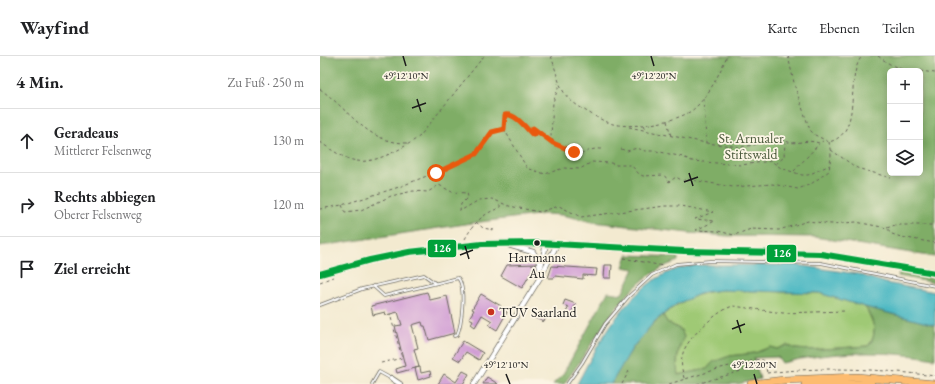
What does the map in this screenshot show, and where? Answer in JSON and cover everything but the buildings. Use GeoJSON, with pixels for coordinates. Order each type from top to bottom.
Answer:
{"type":"FeatureCollection","features":[{"type":"Feature","properties":{"kind":"main road"},"geometry":{"type":"LineString","coordinates":[[320,274],[370,260],[409,252],[460,246],[506,244],[557,244],[712,252],[821,254],[935,273]]}},
{"type":"Feature","properties":{"kind":"main road"},"geometry":{"type":"LineString","coordinates":[[751,384],[857,377],[935,384]]}},
{"type":"Feature","properties":{"kind":"main road"},"geometry":{"type":"LineString","coordinates":[[805,384],[871,384]]}},
{"type":"Feature","properties":{"kind":"street"},"geometry":{"type":"LineString","coordinates":[[506,244],[533,252],[539,262],[540,270]]}},
{"type":"Feature","properties":{"kind":"street"},"geometry":{"type":"LineString","coordinates":[[536,283],[546,244]]}},
{"type":"Feature","properties":{"kind":"street"},"geometry":{"type":"LineString","coordinates":[[474,384],[536,283],[557,244]]}},
{"type":"Feature","properties":{"kind":"street"},"geometry":{"type":"LineString","coordinates":[[391,378],[400,384]]}},
{"type":"Feature","properties":{"kind":"lane"},"geometry":{"type":"LineString","coordinates":[[567,384],[582,363],[605,324],[631,295],[649,278],[669,267],[691,262],[809,262],[843,266],[935,286]]}},
{"type":"Feature","properties":{"kind":"lane"},"geometry":{"type":"LineString","coordinates":[[320,305],[342,295],[373,286],[424,275],[435,283]]}},
{"type":"Feature","properties":{"kind":"lane"},"geometry":{"type":"LineString","coordinates":[[373,286],[384,296],[458,278],[462,283],[460,321],[458,332],[454,336]]}},
{"type":"Feature","properties":{"kind":"lane"},"geometry":{"type":"LineString","coordinates":[[372,384],[379,372],[391,378]]}},
{"type":"Feature","properties":{"kind":"path"},"geometry":{"type":"LineString","coordinates":[[320,142],[357,161],[373,160],[410,143],[420,136],[484,56]]}},
{"type":"Feature","properties":{"kind":"path"},"geometry":{"type":"LineString","coordinates":[[551,56],[558,81],[565,95],[575,104],[611,123],[706,143],[741,147],[754,146],[777,136],[785,142],[799,144],[806,140],[819,143]]}},
{"type":"Feature","properties":{"kind":"path"},"geometry":{"type":"LineString","coordinates":[[629,126],[667,121],[690,112],[704,98],[727,56]]}},
{"type":"Feature","properties":{"kind":"path"},"geometry":{"type":"LineString","coordinates":[[788,56],[805,119],[814,135],[829,142],[840,138],[845,131],[852,106],[855,66],[862,56]]}},
{"type":"Feature","properties":{"kind":"path"},"geometry":{"type":"LineString","coordinates":[[878,56],[889,65],[896,68]]}},
{"type":"Feature","properties":{"kind":"path"},"geometry":{"type":"LineString","coordinates":[[923,72],[935,73]]}},
{"type":"Feature","properties":{"kind":"path"},"geometry":{"type":"LineString","coordinates":[[553,143],[551,137],[553,102],[558,89],[558,81]]}},
{"type":"Feature","properties":{"kind":"path"},"geometry":{"type":"LineString","coordinates":[[320,89],[332,98],[364,128],[388,141],[396,143],[410,143]]}},
{"type":"Feature","properties":{"kind":"path"},"geometry":{"type":"LineString","coordinates":[[704,98],[706,143]]}},
{"type":"Feature","properties":{"kind":"path"},"geometry":{"type":"LineString","coordinates":[[601,149],[590,149],[577,155],[569,148],[561,147],[553,143],[533,128],[535,134],[533,135],[513,116],[508,114],[505,115],[504,129],[527,168],[545,174],[564,168],[580,169],[592,162],[611,163],[616,165],[631,165],[639,174],[643,176],[664,175],[669,182],[676,177],[683,181],[686,179],[733,187],[772,184],[798,190],[811,184],[829,171],[831,164],[829,142]]}},
{"type":"Feature","properties":{"kind":"path"},"geometry":{"type":"LineString","coordinates":[[667,121],[671,136]]}},
{"type":"Feature","properties":{"kind":"path"},"geometry":{"type":"LineString","coordinates":[[644,124],[647,130]]}},
{"type":"Feature","properties":{"kind":"path"},"geometry":{"type":"LineString","coordinates":[[320,209],[342,205],[399,187],[452,166],[476,154],[492,132],[504,129]]}},
{"type":"Feature","properties":{"kind":"path"},"geometry":{"type":"LineString","coordinates":[[793,172],[823,140]]}},
{"type":"Feature","properties":{"kind":"path"},"geometry":{"type":"LineString","coordinates":[[776,164],[784,158],[785,142]]}},
{"type":"Feature","properties":{"kind":"path"},"geometry":{"type":"LineString","coordinates":[[621,149],[628,151],[637,148],[645,151],[656,151],[699,162],[753,165],[767,160],[781,168],[802,175],[808,175],[831,164]]}},
{"type":"Feature","properties":{"kind":"path"},"geometry":{"type":"LineString","coordinates":[[830,149],[857,168],[891,178]]}},
{"type":"Feature","properties":{"kind":"path"},"geometry":{"type":"LineString","coordinates":[[342,205],[345,212],[361,210],[391,196],[413,191],[428,192],[439,185],[452,192],[467,193],[468,197],[460,204],[460,211],[479,200],[492,199],[509,206],[540,212],[558,206],[581,217],[665,206],[681,206],[713,212],[695,219],[716,220],[696,230],[734,234],[751,229],[778,230],[808,221],[831,224],[856,222],[887,228],[895,225],[935,225]]}},
{"type":"Feature","properties":{"kind":"path"},"geometry":{"type":"LineString","coordinates":[[464,241],[476,222],[489,212],[500,208],[500,203]]}},
{"type":"Feature","properties":{"kind":"path"},"geometry":{"type":"LineString","coordinates":[[476,222],[483,228],[494,230]]}},
{"type":"Feature","properties":{"kind":"path"},"geometry":{"type":"LineString","coordinates":[[887,228],[892,234],[935,243]]}},
{"type":"Feature","properties":{"kind":"path"},"geometry":{"type":"LineString","coordinates":[[623,258],[669,267]]}},
{"type":"Feature","properties":{"kind":"path"},"geometry":{"type":"LineString","coordinates":[[320,282],[334,277]]}},
{"type":"Feature","properties":{"kind":"path"},"geometry":{"type":"LineString","coordinates":[[684,378],[681,363],[686,346],[704,327],[725,309],[733,306],[783,313],[845,311]]}},
{"type":"Feature","properties":{"kind":"path"},"geometry":{"type":"LineString","coordinates":[[381,363],[402,358],[390,314]]}},
{"type":"Feature","properties":{"kind":"path"},"geometry":{"type":"LineString","coordinates":[[669,384],[684,378],[750,360],[763,359],[766,364],[768,383]]}},
{"type":"Feature","properties":{"kind":"path"},"geometry":{"type":"LineString","coordinates":[[697,384],[766,364]]}},
{"type":"Feature","properties":{"kind":"path"},"geometry":{"type":"LineString","coordinates":[[767,373],[797,370],[844,369],[935,376]]}},
{"type":"Feature","properties":{"kind":"path"},"geometry":{"type":"LineString","coordinates":[[622,384],[628,371]]}},
{"type":"Feature","properties":{"kind":"green space","name":"St. Arnualer Stiftswald"},"geometry":{"type":"Polygon","coordinates":[[[320,56],[935,56],[935,257],[815,237],[728,236],[689,233],[593,222],[562,215],[545,214],[472,223],[320,246],[320,56]]]}},
{"type":"Feature","properties":{"kind":"green space"},"geometry":{"type":"Polygon","coordinates":[[[627,255],[678,257],[678,261],[658,270],[641,282],[612,313],[564,384],[553,384],[563,374],[608,292],[622,294],[634,269],[623,267],[627,255]]]}},
{"type":"Feature","properties":{"kind":"green space"},"geometry":{"type":"Polygon","coordinates":[[[899,272],[935,279],[935,283],[898,276],[899,272]]]}},
{"type":"Feature","properties":{"kind":"green space"},"geometry":{"type":"Polygon","coordinates":[[[713,291],[819,293],[865,307],[874,327],[873,337],[868,346],[808,350],[796,349],[787,345],[777,349],[770,347],[755,353],[730,356],[713,362],[707,369],[678,375],[678,355],[684,337],[681,330],[667,322],[663,315],[676,305],[690,298],[713,291]]]}},
{"type":"Feature","properties":{"kind":"green space"},"geometry":{"type":"Polygon","coordinates":[[[865,307],[935,325],[935,359],[878,353],[839,354],[782,363],[778,357],[754,358],[760,379],[738,384],[611,384],[640,338],[663,315],[667,322],[681,330],[684,337],[678,356],[678,375],[707,369],[713,362],[730,356],[755,353],[770,347],[777,349],[787,345],[796,349],[808,350],[868,346],[873,337],[874,327],[865,307]]]}},
{"type":"Feature","properties":{"kind":"water"},"geometry":{"type":"Polygon","coordinates":[[[699,265],[797,265],[858,274],[886,283],[935,292],[935,325],[865,307],[819,293],[722,290],[704,292],[677,304],[655,321],[633,347],[611,384],[577,384],[610,326],[640,291],[657,278],[677,269],[699,265]]]}},
{"type":"Feature","properties":{"kind":"transit line","name":"126"},"geometry":{"type":"LineString","coordinates":[[320,274],[370,260],[409,252],[482,244],[537,243],[684,251],[821,254],[935,273]]}},
{"type":"Feature","properties":{"kind":"place","name":"Hartmanns Au"},"geometry":{"type":"Point","coordinates":[537,243]}},
{"type":"Feature","properties":{"kind":"place","name":"TÜV Saarland"},"geometry":{"type":"Point","coordinates":[491,312]}},
{"type":"Feature","properties":{"kind":"route"},"geometry":{"type":"LineString","coordinates":[[436,173],[476,154],[492,132],[504,129],[504,118],[505,115],[508,114],[513,116],[533,135],[535,134],[533,128],[553,143],[561,147],[569,148],[574,152]]}}]}
